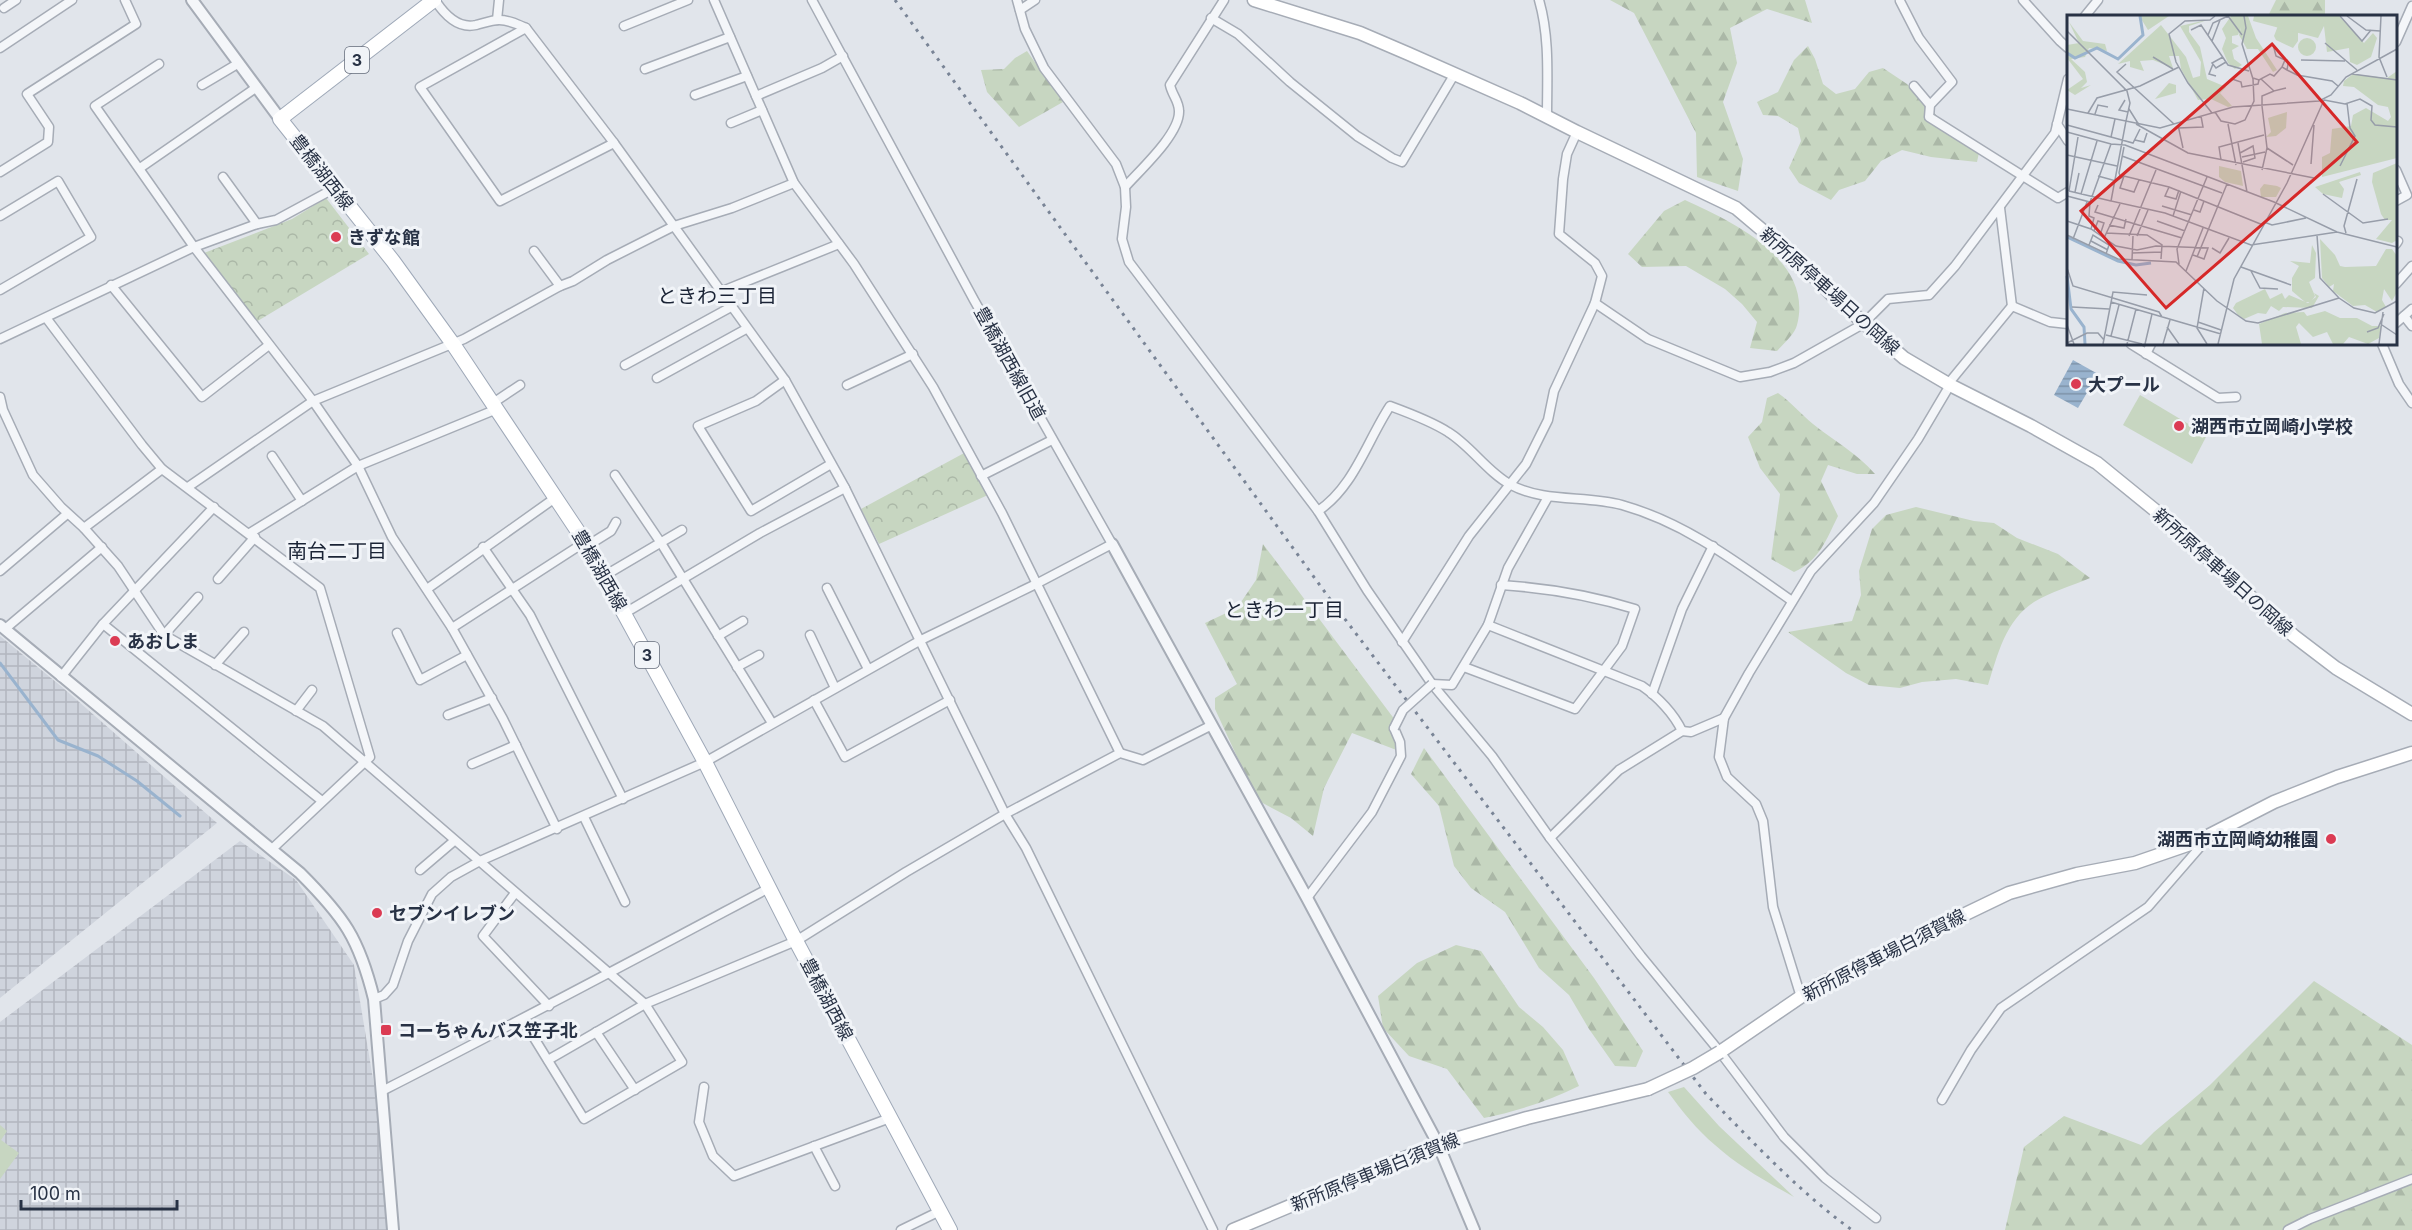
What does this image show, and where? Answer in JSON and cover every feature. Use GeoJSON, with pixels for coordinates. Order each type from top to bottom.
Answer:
{"type":"FeatureCollection","features":[{"type":"Feature","properties":{"kind":"main road","name":"豊橋湖西線"},"geometry":{"type":"LineString","coordinates":[[435,0],[280,119],[337,187],[453,344],[586,544],[705,762],[796,941],[950,1230]]}},
{"type":"Feature","properties":{"kind":"main road","name":"新所原停車場日の岡線"},"geometry":{"type":"LineString","coordinates":[[1254,0],[1360,33],[1547,117],[1736,208],[1793,256],[1863,324],[1904,358],[1949,385],[2031,426],[2097,463],[2156,511],[2294,636],[2336,668],[2412,714]]}},
{"type":"Feature","properties":{"kind":"main road","name":"新所原停車場白須賀線"},"geometry":{"type":"LineString","coordinates":[[1240,1229],[1438,1144],[1527,1118],[1648,1089],[1693,1068],[1720,1052],[1818,985],[2009,893],[2068,876],[2135,863],[2196,842],[2213,831],[2274,802],[2337,777],[2412,753]]}},
{"type":"Feature","properties":{"kind":"street"},"geometry":{"type":"LineString","coordinates":[[4,8],[16,0]]}},
{"type":"Feature","properties":{"kind":"street"},"geometry":{"type":"LineString","coordinates":[[0,48],[72,0]]}},
{"type":"Feature","properties":{"kind":"street"},"geometry":{"type":"LineString","coordinates":[[0,172],[48,142],[49,127],[27,93],[136,24],[124,0]]}},
{"type":"Feature","properties":{"kind":"street"},"geometry":{"type":"LineString","coordinates":[[192,0],[280,119]]}},
{"type":"Feature","properties":{"kind":"street"},"geometry":{"type":"LineString","coordinates":[[435,0],[441,9],[459,25],[472,26],[497,20],[512,21],[526,28],[614,143],[785,380],[845,488],[1005,814],[1026,848],[1213,1230]]}},
{"type":"Feature","properties":{"kind":"street"},"geometry":{"type":"LineString","coordinates":[[497,20],[499,0]]}},
{"type":"Feature","properties":{"kind":"street"},"geometry":{"type":"LineString","coordinates":[[624,26],[688,0]]}},
{"type":"Feature","properties":{"kind":"street"},"geometry":{"type":"LineString","coordinates":[[714,0],[794,183],[839,244],[913,354],[952,421],[1120,753]]}},
{"type":"Feature","properties":{"kind":"street","name":"豊橋湖西線旧道"},"geometry":{"type":"LineString","coordinates":[[812,0],[1052,440],[1112,544],[1307,898],[1438,1144],[1474,1230]]}},
{"type":"Feature","properties":{"kind":"street"},"geometry":{"type":"LineString","coordinates":[[1017,0],[1025,29],[1044,68],[1116,164],[1125,187],[1126,207],[1122,239],[1129,262],[1318,511],[1402,642],[1432,684],[1492,756],[1550,838],[1720,1052],[1784,1137],[1825,1178],[1876,1218]]}},
{"type":"Feature","properties":{"kind":"street"},"geometry":{"type":"LineString","coordinates":[[1020,10],[1035,0]]}},
{"type":"Feature","properties":{"kind":"street"},"geometry":{"type":"LineString","coordinates":[[1125,187],[1171,134],[1180,114],[1170,85],[1224,0]]}},
{"type":"Feature","properties":{"kind":"street"},"geometry":{"type":"LineString","coordinates":[[1539,0],[1544,19],[1547,50],[1547,117]]}},
{"type":"Feature","properties":{"kind":"street"},"geometry":{"type":"LineString","coordinates":[[2023,0],[2067,47]]}},
{"type":"Feature","properties":{"kind":"street"},"geometry":{"type":"LineString","coordinates":[[2086,15],[2098,0]]}},
{"type":"Feature","properties":{"kind":"street"},"geometry":{"type":"LineString","coordinates":[[1899,1],[1919,38],[1952,82],[1930,105],[1929,117],[2058,198],[2067,193]]}},
{"type":"Feature","properties":{"kind":"street"},"geometry":{"type":"LineString","coordinates":[[2397,40],[2412,6]]}},
{"type":"Feature","properties":{"kind":"street"},"geometry":{"type":"LineString","coordinates":[[1211,18],[1238,34],[1290,82],[1357,136],[1402,162],[1454,75]]}},
{"type":"Feature","properties":{"kind":"street"},"geometry":{"type":"LineString","coordinates":[[526,28],[420,87],[500,201],[614,143]]}},
{"type":"Feature","properties":{"kind":"street"},"geometry":{"type":"LineString","coordinates":[[645,69],[730,37]]}},
{"type":"Feature","properties":{"kind":"street"},"geometry":{"type":"LineString","coordinates":[[756,96],[822,68],[843,56]]}},
{"type":"Feature","properties":{"kind":"street"},"geometry":{"type":"LineString","coordinates":[[202,85],[239,63]]}},
{"type":"Feature","properties":{"kind":"street"},"geometry":{"type":"LineString","coordinates":[[159,64],[95,106],[194,247],[313,401],[358,466],[392,537],[452,628],[492,698],[557,829]]}},
{"type":"Feature","properties":{"kind":"street"},"geometry":{"type":"LineString","coordinates":[[695,95],[747,75]]}},
{"type":"Feature","properties":{"kind":"street"},"geometry":{"type":"LineString","coordinates":[[1594,303],[1648,339],[1740,377],[1770,372],[1794,363],[1863,324],[1888,299],[1929,295],[1955,266],[2000,208],[2055,132],[2067,83]]}},
{"type":"Feature","properties":{"kind":"street"},"geometry":{"type":"LineString","coordinates":[[1914,86],[1930,105]]}},
{"type":"Feature","properties":{"kind":"street"},"geometry":{"type":"LineString","coordinates":[[140,168],[257,87]]}},
{"type":"Feature","properties":{"kind":"street"},"geometry":{"type":"LineString","coordinates":[[731,123],[762,110]]}},
{"type":"Feature","properties":{"kind":"street"},"geometry":{"type":"LineString","coordinates":[[2057,124],[2067,139]]}},
{"type":"Feature","properties":{"kind":"street"},"geometry":{"type":"LineString","coordinates":[[1402,642],[1469,536],[1526,464],[1548,420],[1554,391],[1594,303],[1602,276],[1595,263],[1559,234],[1567,154],[1577,132]]}},
{"type":"Feature","properties":{"kind":"street"},"geometry":{"type":"LineString","coordinates":[[2397,172],[2407,195],[2397,200]]}},
{"type":"Feature","properties":{"kind":"street"},"geometry":{"type":"LineString","coordinates":[[223,177],[257,224]]}},
{"type":"Feature","properties":{"kind":"street"},"geometry":{"type":"LineString","coordinates":[[0,216],[58,181],[91,237],[0,290]]}},
{"type":"Feature","properties":{"kind":"street"},"geometry":{"type":"LineString","coordinates":[[188,487],[313,401],[453,344],[674,226],[732,208],[794,183]]}},
{"type":"Feature","properties":{"kind":"street"},"geometry":{"type":"LineString","coordinates":[[0,339],[47,319],[111,285],[194,247],[257,224],[276,220],[337,187]]}},
{"type":"Feature","properties":{"kind":"street"},"geometry":{"type":"LineString","coordinates":[[1801,997],[1773,907],[1764,821],[1756,804],[1727,777],[1719,757],[1724,718],[1811,571],[1874,503],[1918,439],[1949,385],[2012,306],[2000,208]]}},
{"type":"Feature","properties":{"kind":"street"},"geometry":{"type":"LineString","coordinates":[[720,292],[839,244]]}},
{"type":"Feature","properties":{"kind":"street"},"geometry":{"type":"LineString","coordinates":[[534,251],[560,286]]}},
{"type":"Feature","properties":{"kind":"street"},"geometry":{"type":"LineString","coordinates":[[2397,283],[2412,266]]}},
{"type":"Feature","properties":{"kind":"street"},"geometry":{"type":"LineString","coordinates":[[111,285],[202,397],[269,345]]}},
{"type":"Feature","properties":{"kind":"street"},"geometry":{"type":"LineString","coordinates":[[2012,306],[2050,322],[2067,324]]}},
{"type":"Feature","properties":{"kind":"street"},"geometry":{"type":"LineString","coordinates":[[625,365],[731,308]]}},
{"type":"Feature","properties":{"kind":"street"},"geometry":{"type":"LineString","coordinates":[[2397,322],[2412,309]]}},
{"type":"Feature","properties":{"kind":"street"},"geometry":{"type":"LineString","coordinates":[[2404,316],[2412,326]]}},
{"type":"Feature","properties":{"kind":"street"},"geometry":{"type":"LineString","coordinates":[[47,319],[142,446],[162,469],[320,588],[370,757],[272,849]]}},
{"type":"Feature","properties":{"kind":"street"},"geometry":{"type":"LineString","coordinates":[[657,378],[746,329]]}},
{"type":"Feature","properties":{"kind":"street"},"geometry":{"type":"LineString","coordinates":[[2131,345],[2218,398],[2236,396]]}},
{"type":"Feature","properties":{"kind":"street"},"geometry":{"type":"LineString","coordinates":[[2146,354],[2150,345]]}},
{"type":"Feature","properties":{"kind":"street"},"geometry":{"type":"LineString","coordinates":[[2382,345],[2396,378],[2412,403]]}},
{"type":"Feature","properties":{"kind":"street"},"geometry":{"type":"LineString","coordinates":[[847,385],[913,354]]}},
{"type":"Feature","properties":{"kind":"street"},"geometry":{"type":"LineString","coordinates":[[785,380],[756,401],[698,426],[751,512],[831,464]]}},
{"type":"Feature","properties":{"kind":"street"},"geometry":{"type":"LineString","coordinates":[[218,579],[252,535],[302,501],[358,466],[495,406],[520,385]]}},
{"type":"Feature","properties":{"kind":"street"},"geometry":{"type":"LineString","coordinates":[[0,397],[3,410],[33,475],[67,514],[102,547],[164,635],[323,726],[363,763],[645,1004],[682,1062],[584,1119],[523,1020]]}},
{"type":"Feature","properties":{"kind":"street"},"geometry":{"type":"LineString","coordinates":[[1318,511],[1331,502],[1347,483],[1390,406],[1449,432],[1510,484],[1548,497],[1595,499],[1642,511],[1691,532],[1792,601]]}},
{"type":"Feature","properties":{"kind":"street"},"geometry":{"type":"LineString","coordinates":[[981,476],[1052,440]]}},
{"type":"Feature","properties":{"kind":"street"},"geometry":{"type":"LineString","coordinates":[[272,456],[302,501]]}},
{"type":"Feature","properties":{"kind":"street"},"geometry":{"type":"LineString","coordinates":[[84,528],[162,469]]}},
{"type":"Feature","properties":{"kind":"street"},"geometry":{"type":"LineString","coordinates":[[615,475],[661,543],[772,723]]}},
{"type":"Feature","properties":{"kind":"street"},"geometry":{"type":"LineString","coordinates":[[625,613],[682,578],[845,488]]}},
{"type":"Feature","properties":{"kind":"street"},"geometry":{"type":"LineString","coordinates":[[1307,898],[1372,812],[1401,756],[1400,742],[1394,728],[1403,710],[1432,684],[1452,685],[1464,668],[1472,649],[1488,625],[1508,568],[1548,497]]}},
{"type":"Feature","properties":{"kind":"street"},"geometry":{"type":"LineString","coordinates":[[426,589],[555,498]]}},
{"type":"Feature","properties":{"kind":"street"},"geometry":{"type":"LineString","coordinates":[[61,677],[103,624],[214,507]]}},
{"type":"Feature","properties":{"kind":"street"},"geometry":{"type":"LineString","coordinates":[[0,571],[67,514]]}},
{"type":"Feature","properties":{"kind":"street"},"geometry":{"type":"LineString","coordinates":[[452,628],[512,589],[611,531],[616,522]]}},
{"type":"Feature","properties":{"kind":"street"},"geometry":{"type":"LineString","coordinates":[[604,576],[682,530]]}},
{"type":"Feature","properties":{"kind":"street"},"geometry":{"type":"LineString","coordinates":[[374,999],[384,995],[393,985],[408,941],[432,894],[451,877],[480,861],[705,762],[921,640],[1112,544]]}},
{"type":"Feature","properties":{"kind":"street"},"geometry":{"type":"LineString","coordinates":[[1652,694],[1682,609],[1713,546]]}},
{"type":"Feature","properties":{"kind":"street"},"geometry":{"type":"LineString","coordinates":[[102,547],[2,627],[272,849],[328,901],[352,934],[365,963],[374,999],[393,1230]]}},
{"type":"Feature","properties":{"kind":"street"},"geometry":{"type":"LineString","coordinates":[[483,547],[530,615],[623,799]]}},
{"type":"Feature","properties":{"kind":"street"},"geometry":{"type":"LineString","coordinates":[[1464,668],[1575,709],[1622,646],[1635,609],[1597,597],[1549,588],[1501,585]]}},
{"type":"Feature","properties":{"kind":"street"},"geometry":{"type":"LineString","coordinates":[[827,588],[868,669]]}},
{"type":"Feature","properties":{"kind":"street"},"geometry":{"type":"LineString","coordinates":[[164,635],[198,597]]}},
{"type":"Feature","properties":{"kind":"street"},"geometry":{"type":"LineString","coordinates":[[718,636],[743,621]]}},
{"type":"Feature","properties":{"kind":"street"},"geometry":{"type":"LineString","coordinates":[[103,624],[322,801]]}},
{"type":"Feature","properties":{"kind":"street"},"geometry":{"type":"LineString","coordinates":[[1488,625],[1642,687],[1652,694],[1678,723],[1682,731]]}},
{"type":"Feature","properties":{"kind":"street"},"geometry":{"type":"LineString","coordinates":[[215,665],[244,632]]}},
{"type":"Feature","properties":{"kind":"street"},"geometry":{"type":"LineString","coordinates":[[396,633],[420,680],[467,655]]}},
{"type":"Feature","properties":{"kind":"street"},"geometry":{"type":"LineString","coordinates":[[810,635],[835,688]]}},
{"type":"Feature","properties":{"kind":"street"},"geometry":{"type":"LineString","coordinates":[[737,667],[759,655]]}},
{"type":"Feature","properties":{"kind":"street"},"geometry":{"type":"LineString","coordinates":[[296,711],[312,690]]}},
{"type":"Feature","properties":{"kind":"street"},"geometry":{"type":"LineString","coordinates":[[448,715],[492,698]]}},
{"type":"Feature","properties":{"kind":"street"},"geometry":{"type":"LineString","coordinates":[[814,700],[845,757],[950,700]]}},
{"type":"Feature","properties":{"kind":"street"},"geometry":{"type":"LineString","coordinates":[[1550,838],[1619,770],[1682,731],[1691,732],[1724,718]]}},
{"type":"Feature","properties":{"kind":"street"},"geometry":{"type":"LineString","coordinates":[[548,1060],[645,1004],[796,941],[906,872],[1005,814],[1120,753],[1143,760],[1212,725]]}},
{"type":"Feature","properties":{"kind":"street"},"geometry":{"type":"LineString","coordinates":[[472,765],[516,745]]}},
{"type":"Feature","properties":{"kind":"street"},"geometry":{"type":"LineString","coordinates":[[584,817],[625,902]]}},
{"type":"Feature","properties":{"kind":"street"},"geometry":{"type":"LineString","coordinates":[[1942,1100],[1971,1050],[2001,1008],[2148,907],[2213,831]]}},
{"type":"Feature","properties":{"kind":"street"},"geometry":{"type":"LineString","coordinates":[[420,870],[454,841]]}},
{"type":"Feature","properties":{"kind":"street"},"geometry":{"type":"LineString","coordinates":[[382,1091],[523,1020],[769,888]]}},
{"type":"Feature","properties":{"kind":"street"},"geometry":{"type":"LineString","coordinates":[[515,892],[483,936],[549,1006]]}},
{"type":"Feature","properties":{"kind":"street"},"geometry":{"type":"LineString","coordinates":[[596,1032],[635,1090]]}},
{"type":"Feature","properties":{"kind":"street"},"geometry":{"type":"LineString","coordinates":[[704,1088],[699,1122],[713,1156],[734,1176],[890,1118]]}},
{"type":"Feature","properties":{"kind":"street"},"geometry":{"type":"LineString","coordinates":[[814,1146],[835,1186]]}},
{"type":"Feature","properties":{"kind":"street"},"geometry":{"type":"LineString","coordinates":[[2288,1230],[2310,1219],[2412,1179]]}},
{"type":"Feature","properties":{"kind":"street"},"geometry":{"type":"LineString","coordinates":[[902,1230],[940,1211]]}},
{"type":"Feature","properties":{"kind":"shaded area"},"geometry":{"type":"Polygon","coordinates":[[[0,636],[62,687],[217,823],[0,998],[0,636]]]}},
{"type":"Feature","properties":{"kind":"shaded area"},"geometry":{"type":"Polygon","coordinates":[[[240,841],[296,880],[354,965],[375,1091],[389,1230],[0,1230],[0,1022],[240,841]]]}},
{"type":"Feature","properties":{"kind":"green space"},"geometry":{"type":"Polygon","coordinates":[[[1610,0],[1805,0],[1812,23],[1767,9],[1730,28],[1737,63],[1723,102],[1743,159],[1738,191],[1697,177],[1696,133],[1634,13],[1610,0]]]}},
{"type":"Feature","properties":{"kind":"green space"},"geometry":{"type":"Polygon","coordinates":[[[2276,0],[2325,0],[2325,15],[2268,15],[2276,0]]]}},
{"type":"Feature","properties":{"kind":"green space"},"geometry":{"type":"Polygon","coordinates":[[[1808,46],[1823,84],[1836,94],[1855,89],[1869,72],[1883,68],[1907,84],[1937,116],[1980,148],[1977,162],[1931,157],[1902,150],[1881,161],[1865,181],[1839,190],[1831,200],[1799,183],[1789,168],[1801,141],[1798,128],[1778,116],[1763,115],[1757,102],[1778,92],[1794,60],[1808,46]]]}},
{"type":"Feature","properties":{"kind":"green space"},"geometry":{"type":"Polygon","coordinates":[[[1027,51],[1063,102],[1019,127],[987,92],[981,70],[1004,69],[1015,58],[1027,51]]]}},
{"type":"Feature","properties":{"kind":"green space"},"geometry":{"type":"Polygon","coordinates":[[[326,198],[369,254],[256,322],[204,253],[292,219],[326,198]]]}},
{"type":"Feature","properties":{"kind":"green space"},"geometry":{"type":"Polygon","coordinates":[[[1685,200],[1746,232],[1765,246],[1782,263],[1793,281],[1799,302],[1797,325],[1777,351],[1750,348],[1757,322],[1725,289],[1686,266],[1642,267],[1628,254],[1664,211],[1685,200]]]}},
{"type":"Feature","properties":{"kind":"green space"},"geometry":{"type":"Polygon","coordinates":[[[1778,393],[1875,474],[1857,474],[1828,465],[1821,481],[1838,516],[1826,541],[1816,555],[1810,562],[1794,572],[1771,559],[1780,494],[1760,468],[1748,437],[1762,422],[1767,398],[1778,393]]]}},
{"type":"Feature","properties":{"kind":"green space"},"geometry":{"type":"Polygon","coordinates":[[[2140,395],[2207,435],[2192,464],[2123,425],[2140,395]]]}},
{"type":"Feature","properties":{"kind":"green space"},"geometry":{"type":"Polygon","coordinates":[[[966,452],[988,495],[879,544],[861,509],[966,452]]]}},
{"type":"Feature","properties":{"kind":"green space"},"geometry":{"type":"Polygon","coordinates":[[[1916,507],[1974,521],[1994,523],[2017,538],[2058,554],[2090,578],[2046,595],[2024,610],[2009,628],[1988,685],[1956,679],[1922,682],[1900,688],[1869,685],[1846,673],[1788,632],[1852,621],[1861,595],[1859,571],[1872,529],[1886,515],[1916,507]]]}},
{"type":"Feature","properties":{"kind":"green space"},"geometry":{"type":"Polygon","coordinates":[[[1263,544],[1395,720],[1399,751],[1352,733],[1324,788],[1313,836],[1291,818],[1257,800],[1215,709],[1215,698],[1237,684],[1205,623],[1237,608],[1256,580],[1263,544]]]}},
{"type":"Feature","properties":{"kind":"green space"},"geometry":{"type":"Polygon","coordinates":[[[1424,748],[1594,978],[1643,1051],[1636,1067],[1615,1066],[1569,995],[1539,968],[1505,912],[1471,888],[1454,866],[1439,806],[1411,774],[1424,748]]]}},
{"type":"Feature","properties":{"kind":"green space"},"geometry":{"type":"Polygon","coordinates":[[[1456,945],[1481,951],[1519,1007],[1543,1027],[1563,1050],[1579,1086],[1533,1105],[1484,1118],[1447,1069],[1409,1056],[1383,1028],[1378,996],[1417,963],[1456,945]]]}},
{"type":"Feature","properties":{"kind":"green space"},"geometry":{"type":"Polygon","coordinates":[[[2314,981],[2412,1045],[2412,1230],[2005,1230],[2024,1147],[2064,1116],[2141,1145],[2210,1085],[2314,981]]]}},
{"type":"Feature","properties":{"kind":"green space"},"geometry":{"type":"Polygon","coordinates":[[[1684,1087],[1719,1126],[1794,1197],[1743,1167],[1702,1133],[1668,1092],[1684,1087]]]}},
{"type":"Feature","properties":{"kind":"green space"},"geometry":{"type":"Polygon","coordinates":[[[0,1125],[7,1131],[1,1140],[19,1153],[0,1179],[0,1125]]]}},
{"type":"Feature","properties":{"kind":"water","name":"大プール"},"geometry":{"type":"Polygon","coordinates":[[[2073,360],[2098,374],[2078,408],[2054,395],[2073,360]]]}},
{"type":"Feature","properties":{"kind":"waterway"},"geometry":{"type":"LineString","coordinates":[[0,663],[58,740],[98,756],[137,781],[180,816]]}},
{"type":"Feature","properties":{"kind":"railway"},"geometry":{"type":"LineString","coordinates":[[895,0],[1335,606],[1706,1094],[1794,1182],[1852,1230]]}},
{"type":"Feature","properties":{"kind":"place","name":"きずな館"},"geometry":{"type":"Point","coordinates":[336,237]}},
{"type":"Feature","properties":{"kind":"place","name":"大プール"},"geometry":{"type":"Point","coordinates":[2076,384]}},
{"type":"Feature","properties":{"kind":"place","name":"湖西市立岡崎小学校"},"geometry":{"type":"Point","coordinates":[2179,426]}},
{"type":"Feature","properties":{"kind":"place","name":"あおしま"},"geometry":{"type":"Point","coordinates":[115,641]}},
{"type":"Feature","properties":{"kind":"place","name":"湖西市立岡崎幼稚園"},"geometry":{"type":"Point","coordinates":[2331,839]}},
{"type":"Feature","properties":{"kind":"place","name":"セブンイレブン"},"geometry":{"type":"Point","coordinates":[377,913]}},
{"type":"Feature","properties":{"kind":"place","name":"コーちゃんバス笠子北"},"geometry":{"type":"Point","coordinates":[386,1030]}},
{"type":"Feature","properties":{"kind":"district","name":"ときわ三丁目"},"geometry":{"type":"Point","coordinates":[717,296]}},
{"type":"Feature","properties":{"kind":"district","name":"南台二丁目"},"geometry":{"type":"Point","coordinates":[337,551]}},
{"type":"Feature","properties":{"kind":"district","name":"ときわ一丁目"},"geometry":{"type":"Point","coordinates":[1284,610]}}]}
